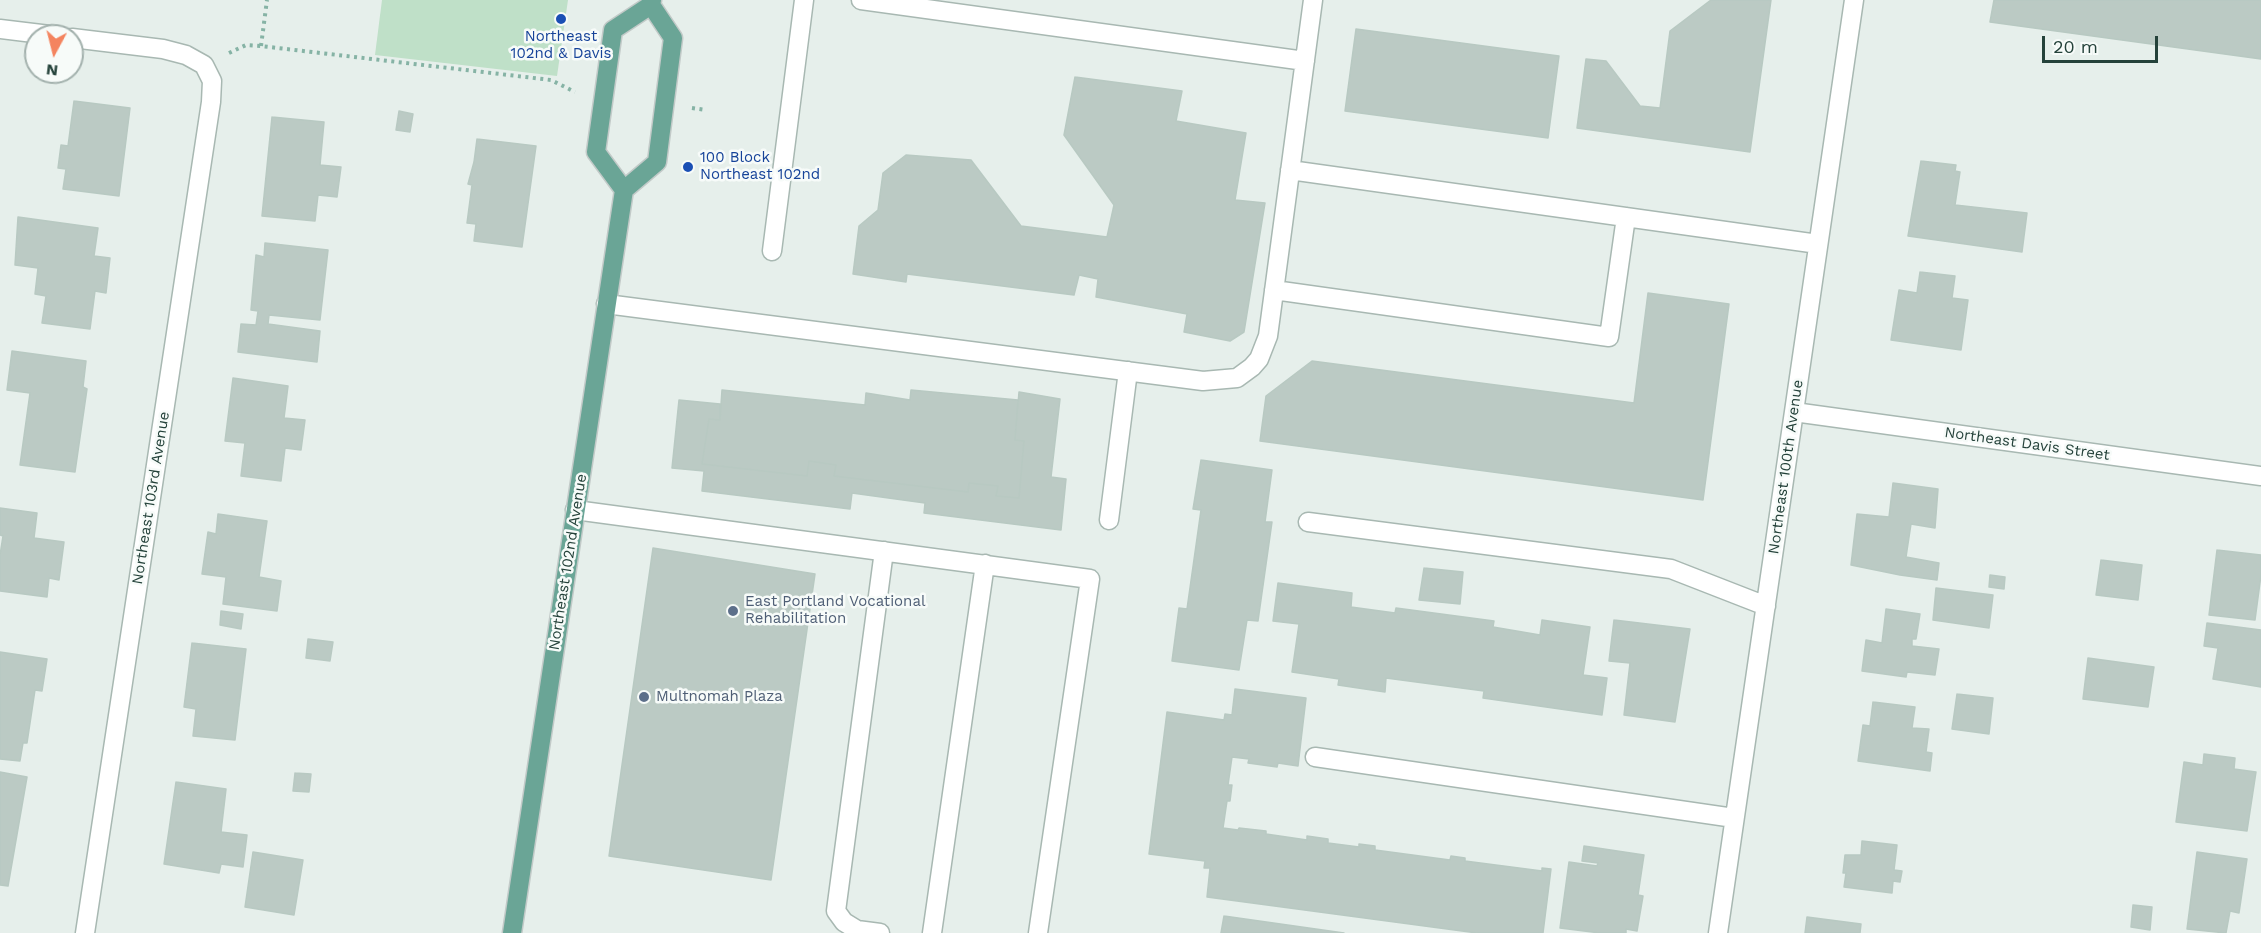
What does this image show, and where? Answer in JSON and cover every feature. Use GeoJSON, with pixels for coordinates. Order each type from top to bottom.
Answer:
{"type":"FeatureCollection","features":[{"type":"Feature","properties":{"kind":"main road"},"geometry":{"type":"LineString","coordinates":[[652,3],[673,38],[657,162],[624,190],[596,152],[613,30],[652,3]]}},
{"type":"Feature","properties":{"kind":"main road","name":"Northeast 102nd Avenue"},"geometry":{"type":"LineString","coordinates":[[512,933],[624,190]]}},
{"type":"Feature","properties":{"kind":"street"},"geometry":{"type":"LineString","coordinates":[[772,251],[804,0]]}},
{"type":"Feature","properties":{"kind":"street"},"geometry":{"type":"LineString","coordinates":[[861,0],[1305,62]]}},
{"type":"Feature","properties":{"kind":"street"},"geometry":{"type":"LineString","coordinates":[[606,304],[1203,381],[1237,378],[1252,367],[1264,350],[1313,0]]}},
{"type":"Feature","properties":{"kind":"street","name":"Northeast 100th Avenue"},"geometry":{"type":"LineString","coordinates":[[1718,933],[1854,0]]}},
{"type":"Feature","properties":{"kind":"street"},"geometry":{"type":"LineString","coordinates":[[0,28],[24,31]]}},
{"type":"Feature","properties":{"kind":"street"},"geometry":{"type":"LineString","coordinates":[[84,39],[163,49],[186,55],[204,65]]}},
{"type":"Feature","properties":{"kind":"street","name":"Northeast 103rd Avenue"},"geometry":{"type":"LineString","coordinates":[[85,933],[211,102],[212,81],[204,65]]}},
{"type":"Feature","properties":{"kind":"street"},"geometry":{"type":"LineString","coordinates":[[1290,170],[1818,244]]}},
{"type":"Feature","properties":{"kind":"street"},"geometry":{"type":"LineString","coordinates":[[1274,290],[1609,338],[1626,217]]}},
{"type":"Feature","properties":{"kind":"street"},"geometry":{"type":"LineString","coordinates":[[1109,520],[1128,371]]}},
{"type":"Feature","properties":{"kind":"street","name":"Northeast Davis Street"},"geometry":{"type":"LineString","coordinates":[[1794,412],[2261,476]]}},
{"type":"Feature","properties":{"kind":"street"},"geometry":{"type":"LineString","coordinates":[[575,510],[1090,579],[1038,933]]}},
{"type":"Feature","properties":{"kind":"street"},"geometry":{"type":"LineString","coordinates":[[1308,522],[1671,569],[1766,606]]}},
{"type":"Feature","properties":{"kind":"street"},"geometry":{"type":"LineString","coordinates":[[880,933],[857,930],[844,922],[836,911],[884,551]]}},
{"type":"Feature","properties":{"kind":"street"},"geometry":{"type":"LineString","coordinates":[[932,933],[984,564]]}},
{"type":"Feature","properties":{"kind":"street"},"geometry":{"type":"LineString","coordinates":[[1315,757],[1734,818]]}},
{"type":"Feature","properties":{"kind":"path"},"geometry":{"type":"LineString","coordinates":[[261,46],[267,0]]}},
{"type":"Feature","properties":{"kind":"path"},"geometry":{"type":"LineString","coordinates":[[204,65],[246,45],[261,46],[551,80],[581,95],[604,96]]}},
{"type":"Feature","properties":{"kind":"path"},"geometry":{"type":"LineString","coordinates":[[663,104],[706,110]]}},
{"type":"Feature","properties":{"kind":"green space"},"geometry":{"type":"Polygon","coordinates":[[[382,0],[568,0],[557,76],[375,55],[382,0]]]}},
{"type":"Feature","properties":{"kind":"building"},"geometry":{"type":"Polygon","coordinates":[[[1711,0],[1771,0],[1750,152],[1577,128],[1586,59],[1606,61],[1640,106],[1660,108],[1670,31],[1711,0]]]}},
{"type":"Feature","properties":{"kind":"building"},"geometry":{"type":"Polygon","coordinates":[[[1994,0],[2261,0],[2261,59],[1990,22],[1994,0]]]}},
{"type":"Feature","properties":{"kind":"building"},"geometry":{"type":"Polygon","coordinates":[[[1356,29],[1559,56],[1548,138],[1345,111],[1356,29]]]}},
{"type":"Feature","properties":{"kind":"building"},"geometry":{"type":"Polygon","coordinates":[[[1075,77],[1182,91],[1176,121],[1246,133],[1235,200],[1265,203],[1244,332],[1230,341],[1184,332],[1187,314],[1096,297],[1098,279],[1079,275],[1074,295],[907,274],[906,282],[853,274],[859,226],[878,210],[883,173],[906,155],[971,160],[1021,226],[1107,237],[1114,205],[1064,135],[1075,77]]]}},
{"type":"Feature","properties":{"kind":"building"},"geometry":{"type":"Polygon","coordinates":[[[74,101],[130,108],[119,196],[63,189],[66,169],[58,168],[61,145],[68,146],[74,101]]]}},
{"type":"Feature","properties":{"kind":"building"},"geometry":{"type":"Polygon","coordinates":[[[399,111],[413,114],[410,132],[396,130],[399,111]]]}},
{"type":"Feature","properties":{"kind":"building"},"geometry":{"type":"Polygon","coordinates":[[[272,117],[324,122],[320,165],[341,167],[337,197],[318,195],[315,221],[262,216],[272,117]]]}},
{"type":"Feature","properties":{"kind":"building"},"geometry":{"type":"Polygon","coordinates":[[[477,139],[536,146],[522,247],[474,241],[476,224],[467,223],[472,185],[468,184],[477,139]]]}},
{"type":"Feature","properties":{"kind":"building"},"geometry":{"type":"Polygon","coordinates":[[[1921,161],[1956,165],[1955,171],[1960,172],[1955,205],[2027,213],[2022,252],[1908,236],[1921,161]]]}},
{"type":"Feature","properties":{"kind":"building"},"geometry":{"type":"Polygon","coordinates":[[[18,217],[98,228],[94,256],[110,258],[106,293],[95,291],[90,329],[42,323],[46,296],[35,294],[38,268],[15,265],[18,217]]]}},
{"type":"Feature","properties":{"kind":"building"},"geometry":{"type":"Polygon","coordinates":[[[265,243],[328,250],[320,320],[269,315],[268,324],[320,331],[317,362],[238,352],[241,324],[256,325],[258,311],[251,310],[256,255],[264,257],[265,243]]]}},
{"type":"Feature","properties":{"kind":"building"},"geometry":{"type":"Polygon","coordinates":[[[1920,272],[1955,276],[1952,298],[1968,300],[1961,350],[1891,340],[1899,290],[1917,293],[1920,272]]]}},
{"type":"Feature","properties":{"kind":"building"},"geometry":{"type":"Polygon","coordinates":[[[1648,293],[1729,304],[1703,500],[1260,441],[1266,396],[1312,361],[1634,403],[1648,293]]]}},
{"type":"Feature","properties":{"kind":"building"},"geometry":{"type":"Polygon","coordinates":[[[12,351],[86,361],[83,387],[87,389],[75,472],[20,465],[30,393],[7,390],[12,351]]]}},
{"type":"Feature","properties":{"kind":"building"},"geometry":{"type":"Polygon","coordinates":[[[233,378],[288,386],[284,418],[305,420],[301,450],[285,448],[281,481],[241,476],[245,443],[225,441],[233,378]]]}},
{"type":"Feature","properties":{"kind":"building"},"geometry":{"type":"Polygon","coordinates":[[[722,390],[865,405],[866,393],[910,400],[911,390],[1018,400],[1015,440],[1024,441],[1019,498],[996,496],[998,486],[969,483],[968,492],[834,476],[836,465],[809,461],[807,476],[702,464],[709,419],[720,420],[722,390]]]}},
{"type":"Feature","properties":{"kind":"building"},"geometry":{"type":"Polygon","coordinates":[[[1019,392],[1060,399],[1051,477],[1066,479],[1061,530],[924,513],[925,503],[852,493],[850,509],[702,491],[704,471],[672,468],[679,400],[720,404],[720,420],[709,419],[702,464],[807,476],[809,461],[836,465],[834,476],[968,492],[969,483],[998,486],[996,496],[1019,498],[1024,441],[1015,440],[1019,392]]]}},
{"type":"Feature","properties":{"kind":"building"},"geometry":{"type":"Polygon","coordinates":[[[1201,460],[1272,470],[1265,522],[1272,522],[1258,621],[1247,620],[1239,670],[1172,661],[1179,608],[1187,609],[1201,510],[1193,509],[1201,460]]]}},
{"type":"Feature","properties":{"kind":"building"},"geometry":{"type":"Polygon","coordinates":[[[1893,483],[1938,489],[1935,528],[1911,524],[1906,557],[1939,563],[1937,580],[1851,565],[1857,514],[1889,517],[1893,483]]]}},
{"type":"Feature","properties":{"kind":"building"},"geometry":{"type":"Polygon","coordinates":[[[0,508],[37,513],[34,538],[64,542],[59,580],[49,578],[47,597],[0,591],[0,555],[3,536],[0,535],[0,508]]]}},
{"type":"Feature","properties":{"kind":"building"},"geometry":{"type":"Polygon","coordinates":[[[218,514],[267,521],[259,577],[281,581],[277,611],[223,604],[226,577],[202,574],[208,532],[216,534],[218,514]]]}},
{"type":"Feature","properties":{"kind":"building"},"geometry":{"type":"Polygon","coordinates":[[[653,548],[815,574],[771,880],[609,856],[653,548]]]}},
{"type":"Feature","properties":{"kind":"building"},"geometry":{"type":"Polygon","coordinates":[[[2217,550],[2261,555],[2261,575],[2255,620],[2209,615],[2217,550]]]}},
{"type":"Feature","properties":{"kind":"building"},"geometry":{"type":"Polygon","coordinates":[[[2101,560],[2142,565],[2138,600],[2096,595],[2101,560]]]}},
{"type":"Feature","properties":{"kind":"building"},"geometry":{"type":"Polygon","coordinates":[[[1424,568],[1463,572],[1460,604],[1419,600],[1424,568]]]}},
{"type":"Feature","properties":{"kind":"building"},"geometry":{"type":"Polygon","coordinates":[[[1990,575],[2005,577],[2004,589],[1989,587],[1990,575]]]}},
{"type":"Feature","properties":{"kind":"building"},"geometry":{"type":"Polygon","coordinates":[[[1278,583],[1352,593],[1351,607],[1395,613],[1396,608],[1494,621],[1493,627],[1540,635],[1542,620],[1590,627],[1583,675],[1607,678],[1602,715],[1483,698],[1484,691],[1386,678],[1385,692],[1338,685],[1339,679],[1292,672],[1299,624],[1273,621],[1278,583]]]}},
{"type":"Feature","properties":{"kind":"building"},"geometry":{"type":"Polygon","coordinates":[[[1936,588],[1993,595],[1989,628],[1933,620],[1936,588]]]}},
{"type":"Feature","properties":{"kind":"building"},"geometry":{"type":"Polygon","coordinates":[[[1886,609],[1920,614],[1916,639],[1912,639],[1912,646],[1939,649],[1935,675],[1907,672],[1906,677],[1862,671],[1866,640],[1882,643],[1886,609]]]}},
{"type":"Feature","properties":{"kind":"building"},"geometry":{"type":"Polygon","coordinates":[[[221,611],[243,614],[241,629],[220,625],[221,611]]]}},
{"type":"Feature","properties":{"kind":"building"},"geometry":{"type":"Polygon","coordinates":[[[1614,620],[1690,629],[1675,722],[1624,715],[1630,663],[1609,661],[1614,620]]]}},
{"type":"Feature","properties":{"kind":"building"},"geometry":{"type":"Polygon","coordinates":[[[2207,623],[2261,630],[2261,687],[2213,679],[2218,648],[2204,646],[2207,623]]]}},
{"type":"Feature","properties":{"kind":"building"},"geometry":{"type":"Polygon","coordinates":[[[308,639],[333,642],[330,661],[306,658],[308,639]]]}},
{"type":"Feature","properties":{"kind":"building"},"geometry":{"type":"Polygon","coordinates":[[[192,643],[246,649],[235,740],[193,736],[196,709],[184,707],[192,643]]]}},
{"type":"Feature","properties":{"kind":"building"},"geometry":{"type":"Polygon","coordinates":[[[0,652],[47,659],[42,691],[35,690],[27,743],[23,743],[20,761],[0,759],[0,652]]]}},
{"type":"Feature","properties":{"kind":"building"},"geometry":{"type":"Polygon","coordinates":[[[2088,658],[2154,667],[2148,707],[2083,699],[2088,658]]]}},
{"type":"Feature","properties":{"kind":"building"},"geometry":{"type":"Polygon","coordinates":[[[1235,689],[1306,698],[1298,766],[1278,763],[1277,767],[1248,763],[1249,759],[1232,757],[1228,785],[1232,785],[1230,801],[1227,801],[1223,828],[1266,831],[1266,834],[1307,840],[1307,836],[1328,839],[1328,843],[1359,847],[1359,844],[1375,846],[1375,850],[1450,860],[1451,856],[1465,858],[1465,861],[1542,871],[1542,868],[1551,869],[1543,933],[1477,933],[1207,897],[1210,868],[1204,868],[1205,861],[1149,854],[1167,712],[1224,720],[1225,714],[1232,715],[1235,689]]]}},
{"type":"Feature","properties":{"kind":"building"},"geometry":{"type":"Polygon","coordinates":[[[1957,694],[1993,698],[1989,734],[1952,729],[1957,694]]]}},
{"type":"Feature","properties":{"kind":"building"},"geometry":{"type":"Polygon","coordinates":[[[1873,702],[1915,707],[1912,728],[1929,729],[1926,752],[1932,753],[1930,771],[1858,761],[1863,725],[1870,726],[1873,702]]]}},
{"type":"Feature","properties":{"kind":"building"},"geometry":{"type":"Polygon","coordinates":[[[2204,754],[2235,758],[2234,769],[2256,772],[2247,831],[2176,822],[2184,762],[2203,765],[2204,754]]]}},
{"type":"Feature","properties":{"kind":"building"},"geometry":{"type":"Polygon","coordinates":[[[0,772],[27,777],[8,886],[0,885],[0,772]]]}},
{"type":"Feature","properties":{"kind":"building"},"geometry":{"type":"Polygon","coordinates":[[[295,773],[311,774],[309,792],[293,791],[295,773]]]}},
{"type":"Feature","properties":{"kind":"building"},"geometry":{"type":"Polygon","coordinates":[[[176,782],[226,789],[221,832],[247,835],[243,867],[221,864],[219,873],[164,864],[176,782]]]}},
{"type":"Feature","properties":{"kind":"building"},"geometry":{"type":"Polygon","coordinates":[[[1862,841],[1897,845],[1894,870],[1902,871],[1900,882],[1893,881],[1892,893],[1844,887],[1845,855],[1861,855],[1862,841]]]}},
{"type":"Feature","properties":{"kind":"building"},"geometry":{"type":"Polygon","coordinates":[[[1584,846],[1644,855],[1638,895],[1643,896],[1637,931],[1626,929],[1626,933],[1600,933],[1560,928],[1569,862],[1597,866],[1598,863],[1582,861],[1584,846]]]}},
{"type":"Feature","properties":{"kind":"building"},"geometry":{"type":"Polygon","coordinates":[[[253,852],[303,860],[294,915],[245,907],[253,852]]]}},
{"type":"Feature","properties":{"kind":"building"},"geometry":{"type":"Polygon","coordinates":[[[2197,852],[2247,859],[2239,913],[2230,911],[2226,933],[2187,929],[2197,852]]]}},
{"type":"Feature","properties":{"kind":"building"},"geometry":{"type":"Polygon","coordinates":[[[2133,905],[2152,907],[2150,930],[2131,927],[2133,905]]]}},
{"type":"Feature","properties":{"kind":"building"},"geometry":{"type":"Polygon","coordinates":[[[1224,916],[1344,933],[1221,933],[1224,916]]]}},
{"type":"Feature","properties":{"kind":"building"},"geometry":{"type":"Polygon","coordinates":[[[1807,917],[1861,924],[1860,933],[1805,933],[1807,917]]]}},
{"type":"Feature","properties":{"kind":"place","name":"Northeast 102nd & Davis"},"geometry":{"type":"Point","coordinates":[561,19]}},
{"type":"Feature","properties":{"kind":"place","name":"100 Block Northeast 102nd"},"geometry":{"type":"Point","coordinates":[688,167]}},
{"type":"Feature","properties":{"kind":"place","name":"East Portland Vocational Rehabilitation"},"geometry":{"type":"Point","coordinates":[733,611]}},
{"type":"Feature","properties":{"kind":"place","name":"Multnomah Plaza"},"geometry":{"type":"Point","coordinates":[644,697]}}]}
